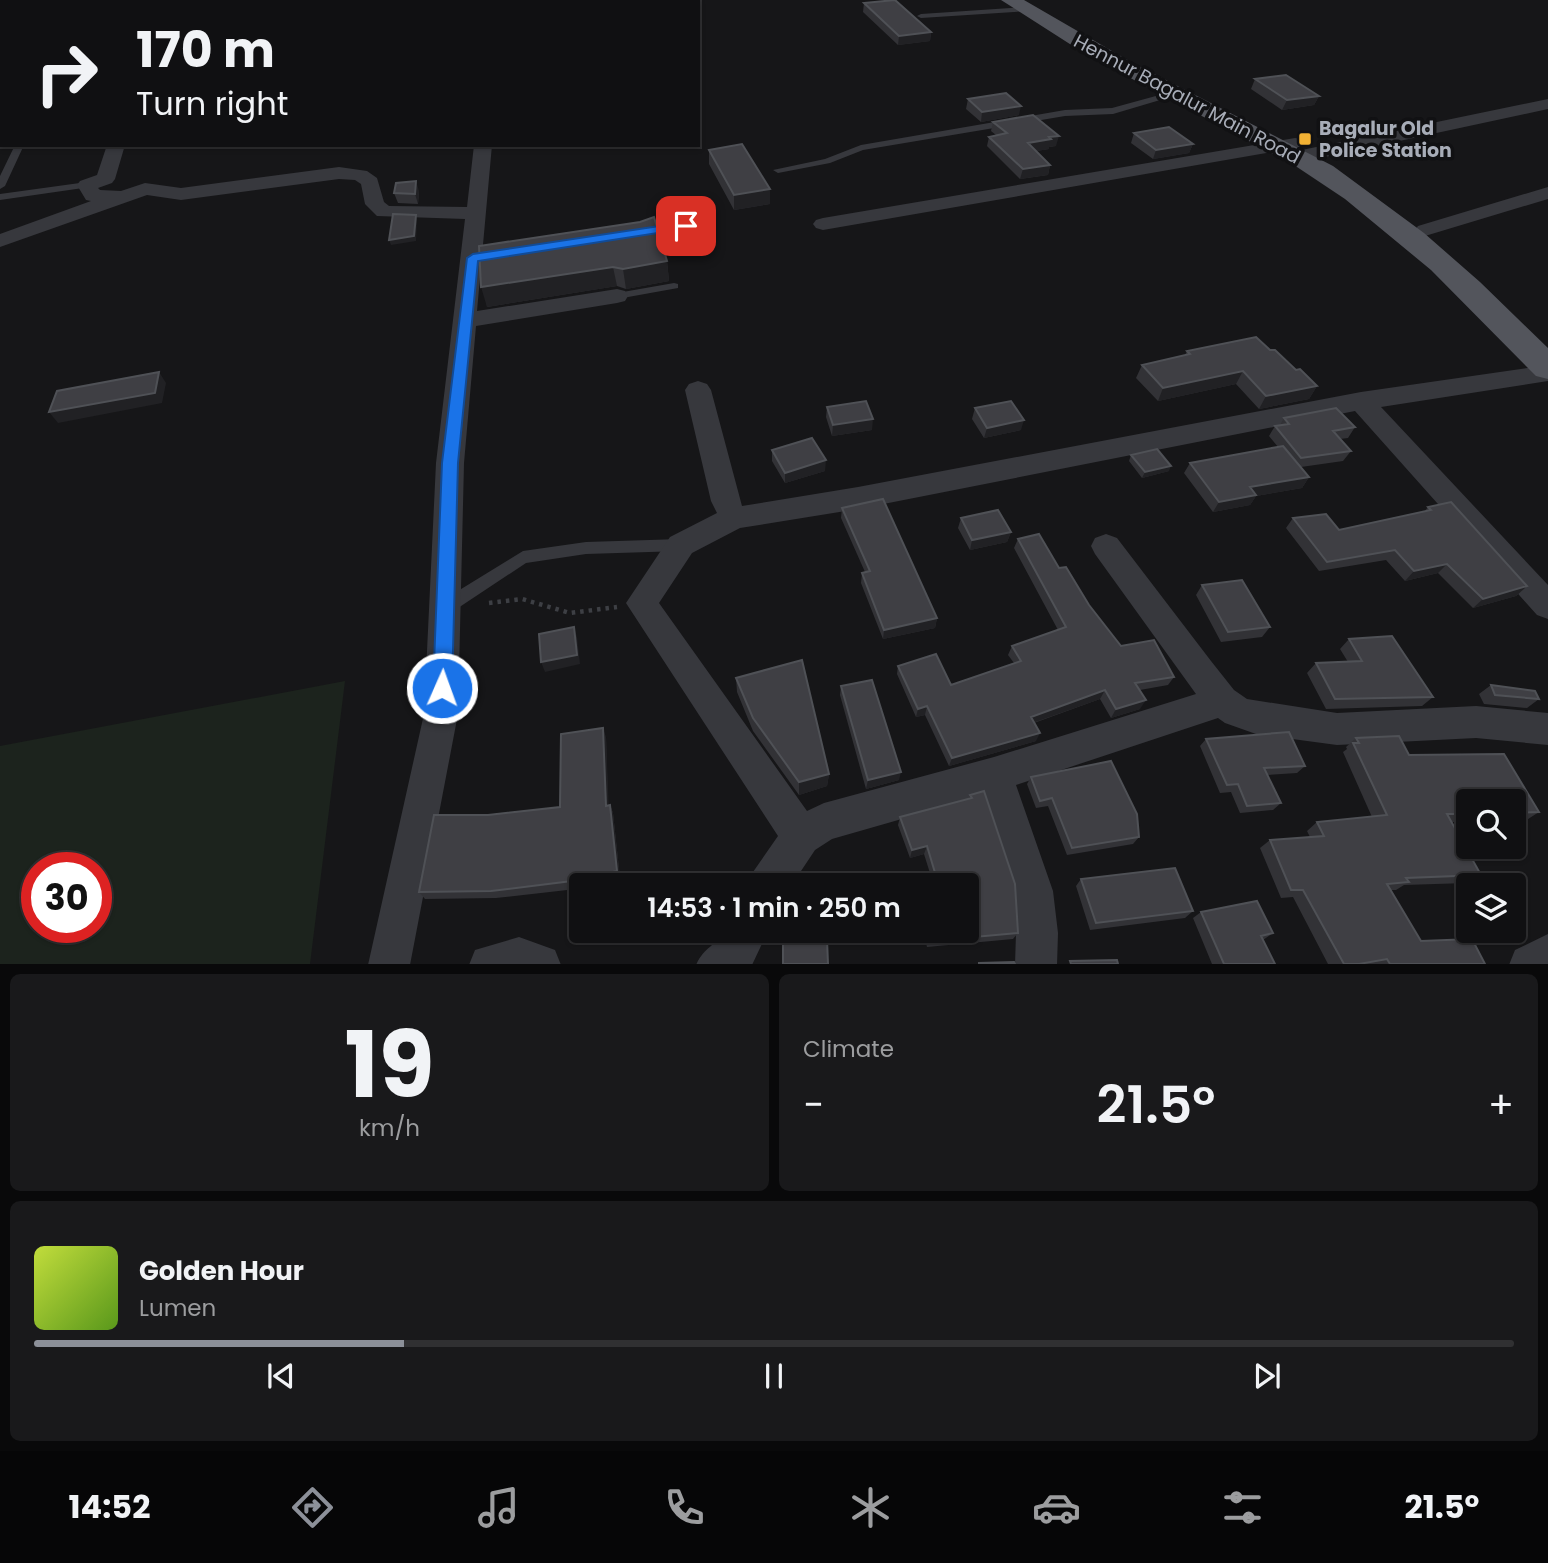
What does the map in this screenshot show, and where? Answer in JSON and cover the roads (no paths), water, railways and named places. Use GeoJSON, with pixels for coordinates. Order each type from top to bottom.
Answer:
{"type":"FeatureCollection","features":[{"type":"Feature","properties":{"kind":"main road","name":"Hennur Bagalur Main Road"},"geometry":{"type":"LineString","coordinates":[[1022,3],[1083,45],[1174,93],[1296,150],[1380,211],[1434,256],[1507,324],[1548,371]]}},
{"type":"Feature","properties":{"kind":"main road","name":"Hennur Bagalur Main Road"},"geometry":{"type":"LineString","coordinates":[[1022,3],[1363,184],[1425,230],[1548,340]]}},
{"type":"Feature","properties":{"kind":"street"},"geometry":{"type":"LineString","coordinates":[[823,224],[1296,150],[1548,104]]}},
{"type":"Feature","properties":{"kind":"street"},"geometry":{"type":"LineString","coordinates":[[116,147],[106,179],[87,185],[93,196],[123,197]]}},
{"type":"Feature","properties":{"kind":"street"},"geometry":{"type":"LineString","coordinates":[[389,964],[441,714],[450,463],[466,320],[486,256],[477,214],[483,147]]}},
{"type":"Feature","properties":{"kind":"street"},"geometry":{"type":"LineString","coordinates":[[0,241],[145,188],[181,194],[338,173],[360,175],[370,182],[375,204],[384,212],[477,214]]}},
{"type":"Feature","properties":{"kind":"street"},"geometry":{"type":"LineString","coordinates":[[1425,230],[1548,193]]}},
{"type":"Feature","properties":{"kind":"street"},"geometry":{"type":"LineString","coordinates":[[616,237],[642,233]]}},
{"type":"Feature","properties":{"kind":"street"},"geometry":{"type":"LineString","coordinates":[[466,320],[617,296]]}},
{"type":"Feature","properties":{"kind":"street"},"geometry":{"type":"LineString","coordinates":[[801,836],[642,603],[681,545],[734,518],[858,498],[1361,401],[1548,371]]}},
{"type":"Feature","properties":{"kind":"street"},"geometry":{"type":"LineString","coordinates":[[698,390],[725,501],[734,518]]}},
{"type":"Feature","properties":{"kind":"street"},"geometry":{"type":"LineString","coordinates":[[1361,401],[1548,606]]}},
{"type":"Feature","properties":{"kind":"street"},"geometry":{"type":"LineString","coordinates":[[1106,546],[1222,701],[1237,712],[1256,718],[1337,729],[1476,722],[1548,729]]}},
{"type":"Feature","properties":{"kind":"street"},"geometry":{"type":"LineString","coordinates":[[776,873],[801,836],[824,822],[993,775],[1222,701]]}},
{"type":"Feature","properties":{"kind":"street"},"geometry":{"type":"LineString","coordinates":[[993,775],[1033,891],[1037,933],[1036,964]]}},
{"type":"Feature","properties":{"kind":"street"},"geometry":{"type":"LineString","coordinates":[[717,964],[730,960],[743,943]]}},
{"type":"Feature","properties":{"kind":"street"},"geometry":{"type":"LineString","coordinates":[[1530,964],[1548,955]]}},
{"type":"Feature","properties":{"kind":"street"},"geometry":{"type":"LineString","coordinates":[[490,964],[519,958],[540,964]]}},
{"type":"Feature","properties":{"kind":"lane"},"geometry":{"type":"LineString","coordinates":[[921,16],[1022,3]]}},
{"type":"Feature","properties":{"kind":"lane"},"geometry":{"type":"LineString","coordinates":[[778,170],[827,161],[874,146],[1065,113],[1113,111],[1174,93]]}},
{"type":"Feature","properties":{"kind":"lane"},"geometry":{"type":"LineString","coordinates":[[0,186],[19,147]]}},
{"type":"Feature","properties":{"kind":"lane"},"geometry":{"type":"LineString","coordinates":[[0,197],[87,185]]}},
{"type":"Feature","properties":{"kind":"lane"},"geometry":{"type":"LineString","coordinates":[[642,233],[685,227],[684,216]]}},
{"type":"Feature","properties":{"kind":"lane"},"geometry":{"type":"LineString","coordinates":[[617,296],[674,286]]}},
{"type":"Feature","properties":{"kind":"lane"},"geometry":{"type":"LineString","coordinates":[[445,607],[523,557],[586,548],[681,545]]}},
{"type":"Feature","properties":{"kind":"place","name":"Bagalur Old Police Station"},"geometry":{"type":"Point","coordinates":[1305,139]}}]}
